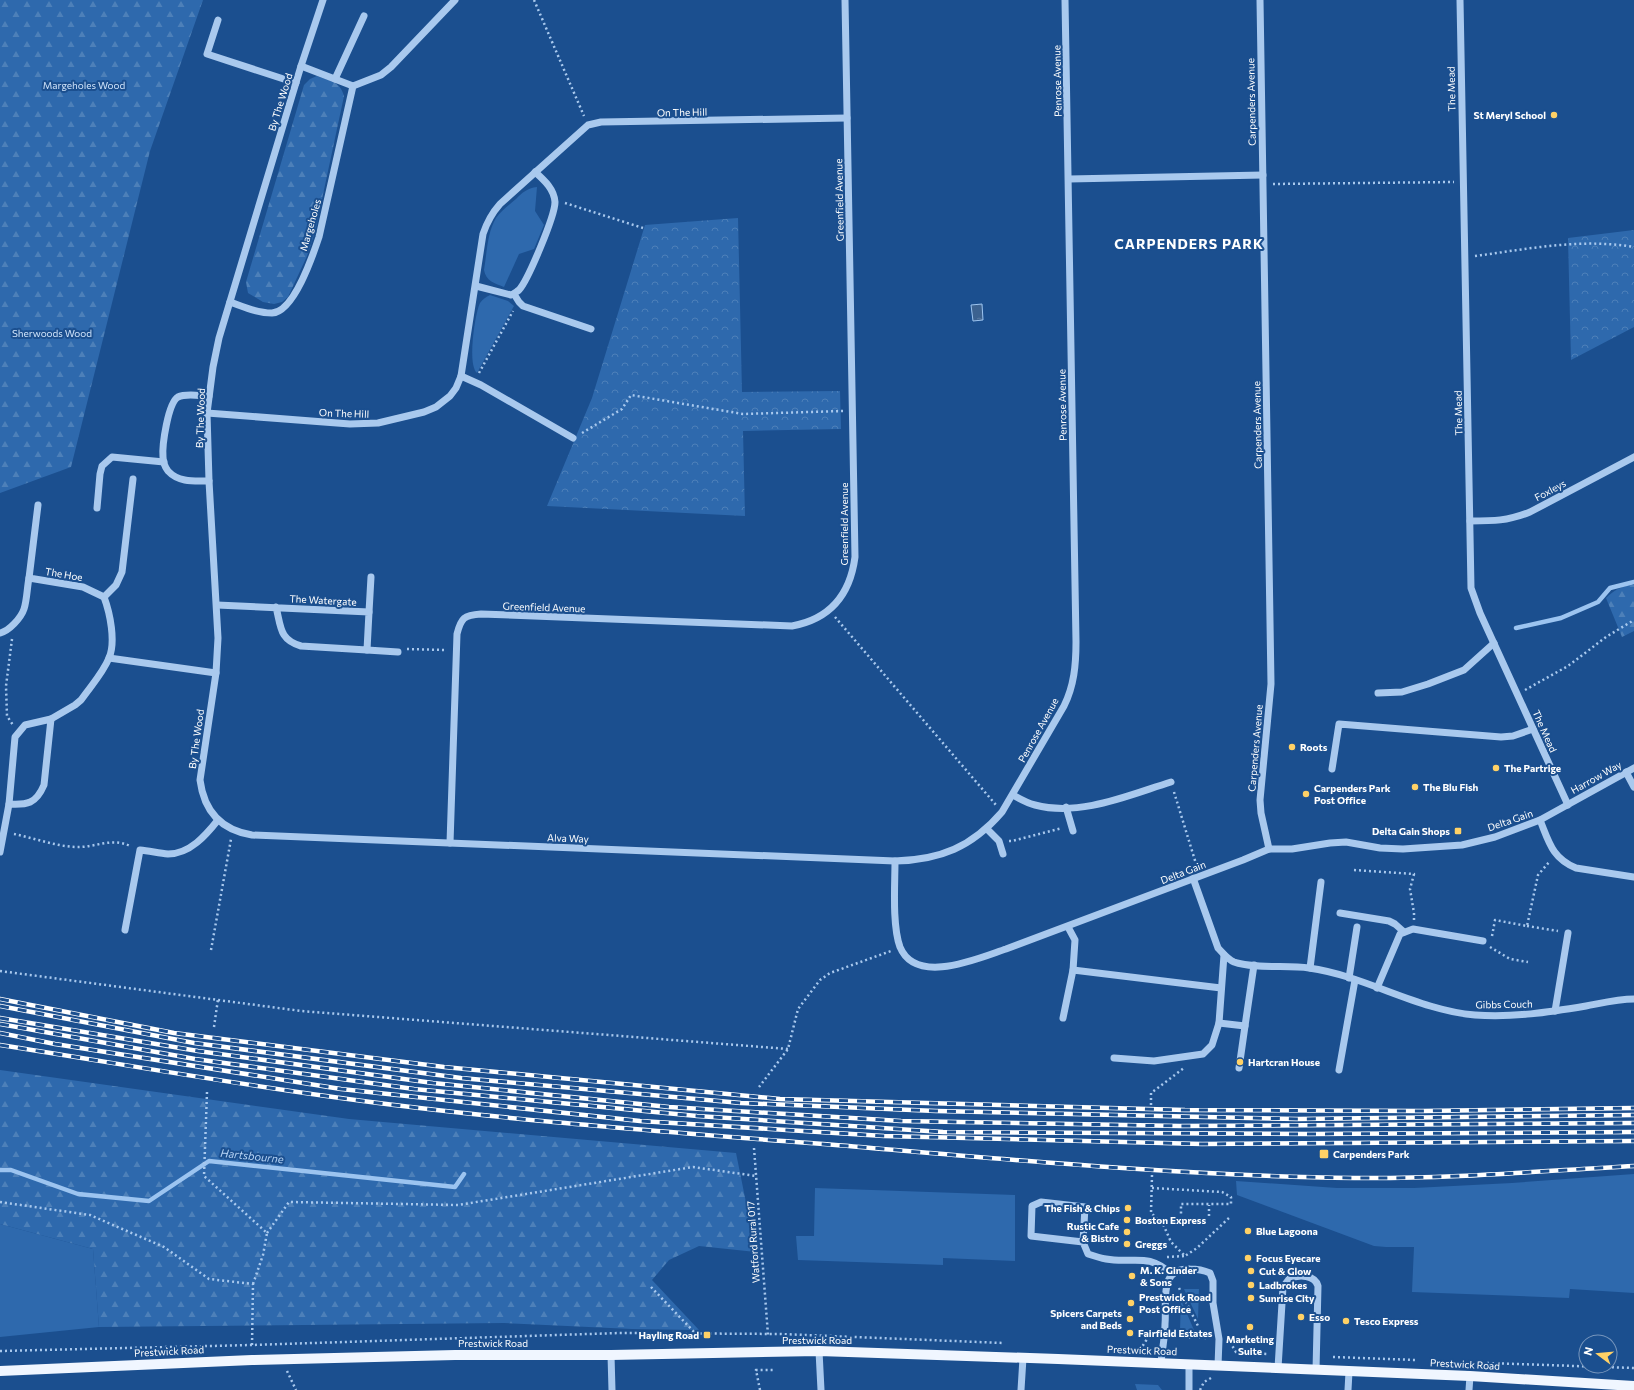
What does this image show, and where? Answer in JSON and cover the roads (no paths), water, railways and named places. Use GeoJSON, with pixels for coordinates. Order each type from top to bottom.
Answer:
{"type":"FeatureCollection","features":[{"type":"Feature","properties":{"kind":"main road","name":"Prestwick Road"},"geometry":{"type":"LineString","coordinates":[[0,1371],[282,1359],[456,1355],[611,1355],[819,1351],[1189,1364],[1470,1376],[1628,1387]]}},
{"type":"Feature","properties":{"kind":"street","name":"By The Wood"},"geometry":{"type":"LineString","coordinates":[[241,833],[232,830],[218,820],[207,804],[201,789],[200,780],[216,673],[218,638],[209,481],[209,396],[219,338],[301,66],[323,0]]}},
{"type":"Feature","properties":{"kind":"street"},"geometry":{"type":"LineString","coordinates":[[301,66],[353,86],[381,75],[391,67],[455,0]]}},
{"type":"Feature","properties":{"kind":"street","name":"Greenfield Avenue"},"geometry":{"type":"LineString","coordinates":[[450,843],[457,634],[462,619],[466,616],[792,626],[815,620],[830,611],[837,603],[850,582],[854,570],[855,558],[845,0]]}},
{"type":"Feature","properties":{"kind":"street","name":"Penrose Avenue"},"geometry":{"type":"LineString","coordinates":[[895,861],[927,858],[954,850],[987,828],[1002,812],[1068,696],[1076,659],[1065,0]]}},
{"type":"Feature","properties":{"kind":"street","name":"Carpenders Avenue"},"geometry":{"type":"LineString","coordinates":[[1260,0],[1271,684],[1260,800],[1261,813],[1269,849]]}},
{"type":"Feature","properties":{"kind":"street","name":"The Mead"},"geometry":{"type":"LineString","coordinates":[[1460,0],[1471,588],[1477,606],[1568,805]]}},
{"type":"Feature","properties":{"kind":"street"},"geometry":{"type":"LineString","coordinates":[[335,79],[364,16]]}},
{"type":"Feature","properties":{"kind":"street"},"geometry":{"type":"LineString","coordinates":[[218,20],[207,54],[296,83]]}},
{"type":"Feature","properties":{"kind":"street","name":"Margeholes"},"geometry":{"type":"LineString","coordinates":[[230,302],[251,310],[272,313],[281,309],[294,296],[314,252],[319,237],[353,86]]}},
{"type":"Feature","properties":{"kind":"street","name":"On The Hill"},"geometry":{"type":"LineString","coordinates":[[208,413],[350,424],[378,423],[424,412],[436,407],[450,396],[456,388],[461,376],[483,234],[489,218],[500,204],[588,126],[594,123],[847,118]]}},
{"type":"Feature","properties":{"kind":"street"},"geometry":{"type":"LineString","coordinates":[[476,286],[505,294],[514,294],[522,286],[542,243],[554,209],[555,201],[548,184],[536,172]]}},
{"type":"Feature","properties":{"kind":"street"},"geometry":{"type":"LineString","coordinates":[[1069,179],[1263,175]]}},
{"type":"Feature","properties":{"kind":"street"},"geometry":{"type":"LineString","coordinates":[[514,294],[518,302],[523,306],[590,329]]}},
{"type":"Feature","properties":{"kind":"street"},"geometry":{"type":"LineString","coordinates":[[461,376],[573,438]]}},
{"type":"Feature","properties":{"kind":"street"},"geometry":{"type":"LineString","coordinates":[[209,396],[184,396],[177,398],[173,402],[169,411],[162,457],[168,470],[175,476],[187,481],[209,481]]}},
{"type":"Feature","properties":{"kind":"street"},"geometry":{"type":"LineString","coordinates":[[97,508],[102,466],[112,457],[164,462]]}},
{"type":"Feature","properties":{"kind":"street","name":"Foxleys"},"geometry":{"type":"LineString","coordinates":[[1470,521],[1496,521],[1516,518],[1634,457]]}},
{"type":"Feature","properties":{"kind":"street"},"geometry":{"type":"LineString","coordinates":[[0,852],[9,804],[15,737],[25,725],[51,719],[81,700],[109,658],[112,644],[109,610],[104,597],[116,585],[122,572],[133,479]]}},
{"type":"Feature","properties":{"kind":"street"},"geometry":{"type":"LineString","coordinates":[[0,633],[5,632],[12,626],[24,610],[38,505]]}},
{"type":"Feature","properties":{"kind":"street","name":"The Watergate"},"geometry":{"type":"LineString","coordinates":[[367,650],[371,577]]}},
{"type":"Feature","properties":{"kind":"street","name":"The Hoe"},"geometry":{"type":"LineString","coordinates":[[29,578],[83,587],[104,597]]}},
{"type":"Feature","properties":{"kind":"street","name":"The Watergate"},"geometry":{"type":"LineString","coordinates":[[217,605],[370,612]]}},
{"type":"Feature","properties":{"kind":"street","name":"The Watergate"},"geometry":{"type":"LineString","coordinates":[[276,607],[284,636],[291,643],[301,646],[398,652]]}},
{"type":"Feature","properties":{"kind":"street"},"geometry":{"type":"LineString","coordinates":[[1378,693],[1402,692],[1464,670],[1494,643]]}},
{"type":"Feature","properties":{"kind":"street"},"geometry":{"type":"LineString","coordinates":[[109,658],[216,673]]}},
{"type":"Feature","properties":{"kind":"street"},"geometry":{"type":"LineString","coordinates":[[9,804],[25,805],[35,800],[41,793],[44,786],[51,719]]}},
{"type":"Feature","properties":{"kind":"street"},"geometry":{"type":"LineString","coordinates":[[1332,769],[1338,724],[1501,737],[1513,736],[1533,729]]}},
{"type":"Feature","properties":{"kind":"street","name":"Harrow Way"},"geometry":{"type":"LineString","coordinates":[[1568,805],[1634,768]]}},
{"type":"Feature","properties":{"kind":"street"},"geometry":{"type":"LineString","coordinates":[[1626,772],[1634,787]]}},
{"type":"Feature","properties":{"kind":"street"},"geometry":{"type":"LineString","coordinates":[[1013,795],[1034,805],[1066,808],[1093,805],[1171,782]]}},
{"type":"Feature","properties":{"kind":"street","name":"Delta Gain"},"geometry":{"type":"LineString","coordinates":[[895,861],[895,915],[900,947],[905,955],[918,964],[930,967],[942,967],[972,961],[1068,927],[1269,849],[1292,849],[1330,842],[1346,842],[1380,848],[1403,849],[1462,845],[1495,837],[1540,820],[1568,805]]}},
{"type":"Feature","properties":{"kind":"street"},"geometry":{"type":"LineString","coordinates":[[1066,808],[1073,830]]}},
{"type":"Feature","properties":{"kind":"street"},"geometry":{"type":"LineString","coordinates":[[125,930],[140,850],[169,854],[178,852],[202,839],[218,820]]}},
{"type":"Feature","properties":{"kind":"street"},"geometry":{"type":"LineString","coordinates":[[1540,820],[1551,849],[1567,864],[1576,868],[1634,877]]}},
{"type":"Feature","properties":{"kind":"street"},"geometry":{"type":"LineString","coordinates":[[987,828],[999,842],[1003,854]]}},
{"type":"Feature","properties":{"kind":"street","name":"Alva Way"},"geometry":{"type":"LineString","coordinates":[[241,833],[252,835],[895,861]]}},
{"type":"Feature","properties":{"kind":"street"},"geometry":{"type":"LineString","coordinates":[[1114,1058],[1154,1062],[1203,1054],[1212,1045],[1219,1023],[1224,955],[1218,948],[1196,877]]}},
{"type":"Feature","properties":{"kind":"street"},"geometry":{"type":"LineString","coordinates":[[1310,968],[1321,882]]}},
{"type":"Feature","properties":{"kind":"street"},"geometry":{"type":"LineString","coordinates":[[1340,913],[1389,921],[1404,932]]}},
{"type":"Feature","properties":{"kind":"street"},"geometry":{"type":"LineString","coordinates":[[1063,1018],[1073,970],[1075,940],[1068,927]]}},
{"type":"Feature","properties":{"kind":"street"},"geometry":{"type":"LineString","coordinates":[[1339,1070],[1352,979],[1357,927]]}},
{"type":"Feature","properties":{"kind":"street"},"geometry":{"type":"LineString","coordinates":[[1378,988],[1400,934],[1404,932],[1413,928],[1483,941]]}},
{"type":"Feature","properties":{"kind":"street"},"geometry":{"type":"LineString","coordinates":[[1555,1011],[1568,933]]}},
{"type":"Feature","properties":{"kind":"street","name":"Gibbs Couch"},"geometry":{"type":"LineString","coordinates":[[1224,955],[1233,961],[1254,965],[1310,968],[1352,979],[1425,1004],[1474,1015],[1526,1014],[1555,1011],[1634,998]]}},
{"type":"Feature","properties":{"kind":"street"},"geometry":{"type":"LineString","coordinates":[[1239,1068],[1254,965]]}},
{"type":"Feature","properties":{"kind":"street"},"geometry":{"type":"LineString","coordinates":[[1073,970],[1221,988]]}},
{"type":"Feature","properties":{"kind":"street"},"geometry":{"type":"LineString","coordinates":[[1219,1023],[1245,1026]]}},
{"type":"Feature","properties":{"kind":"street"},"geometry":{"type":"LineString","coordinates":[[1083,1242],[1031,1236],[1032,1206],[1041,1202],[1085,1207],[1083,1242],[1088,1254],[1107,1259],[1150,1260],[1163,1266],[1171,1274]]}},
{"type":"Feature","properties":{"kind":"street"},"geometry":{"type":"LineString","coordinates":[[1161,1363],[1165,1325],[1166,1284],[1171,1274],[1176,1270],[1185,1268],[1201,1269],[1210,1273],[1213,1281],[1213,1303],[1218,1339],[1218,1366]]}},
{"type":"Feature","properties":{"kind":"street"},"geometry":{"type":"LineString","coordinates":[[1278,1368],[1283,1287],[1289,1279],[1300,1276],[1314,1279],[1317,1281],[1318,1286],[1316,1370]]}},
{"type":"Feature","properties":{"kind":"street"},"geometry":{"type":"LineString","coordinates":[[819,1351],[821,1390]]}},
{"type":"Feature","properties":{"kind":"street"},"geometry":{"type":"LineString","coordinates":[[611,1355],[612,1390]]}},
{"type":"Feature","properties":{"kind":"street"},"geometry":{"type":"LineString","coordinates":[[1021,1390],[1023,1358]]}},
{"type":"Feature","properties":{"kind":"street"},"geometry":{"type":"LineString","coordinates":[[1189,1364],[1189,1390]]}},
{"type":"Feature","properties":{"kind":"street"},"geometry":{"type":"LineString","coordinates":[[1348,1390],[1349,1372]]}},
{"type":"Feature","properties":{"kind":"street"},"geometry":{"type":"LineString","coordinates":[[1469,1390],[1470,1376]]}},
{"type":"Feature","properties":{"kind":"water"},"geometry":{"type":"Polygon","coordinates":[[[982,304],[983,320],[973,321],[971,305],[982,304]]]}},
{"type":"Feature","properties":{"kind":"waterway","name":"Hartsbourne"},"geometry":{"type":"LineString","coordinates":[[1516,628],[1561,618],[1598,602],[1610,588],[1634,582]]}},
{"type":"Feature","properties":{"kind":"waterway","name":"Hartsbourne"},"geometry":{"type":"LineString","coordinates":[[0,1170],[11,1170],[78,1194],[149,1201],[209,1161],[455,1187],[464,1174]]}},
{"type":"Feature","properties":{"kind":"railway"},"geometry":{"type":"LineString","coordinates":[[0,999],[174,1033],[444,1067],[780,1099],[1185,1110],[1422,1111],[1634,1108]]}},
{"type":"Feature","properties":{"kind":"railway"},"geometry":{"type":"LineString","coordinates":[[0,1006],[194,1043],[461,1078],[741,1103],[936,1111],[1297,1119],[1634,1115]]}},
{"type":"Feature","properties":{"kind":"railway"},"geometry":{"type":"LineString","coordinates":[[0,1018],[198,1051],[433,1083],[669,1107],[901,1121],[1180,1126],[1634,1123]]}},
{"type":"Feature","properties":{"kind":"railway"},"geometry":{"type":"LineString","coordinates":[[0,1024],[195,1059],[414,1089],[697,1116],[943,1132],[1310,1134],[1634,1132]]}},
{"type":"Feature","properties":{"kind":"railway"},"geometry":{"type":"LineString","coordinates":[[0,1033],[55,1044],[341,1089],[640,1121],[884,1136],[1202,1144],[1634,1141]]}},
{"type":"Feature","properties":{"kind":"railway"},"geometry":{"type":"LineString","coordinates":[[0,1045],[204,1078],[459,1113],[593,1126],[1045,1162],[1168,1171],[1292,1177],[1354,1178],[1459,1176],[1634,1166]]}},
{"type":"Feature","properties":{"kind":"place","name":"St Meryl School"},"geometry":{"type":"Point","coordinates":[1554,115]}},
{"type":"Feature","properties":{"kind":"place","name":"Roots"},"geometry":{"type":"Point","coordinates":[1292,747]}},
{"type":"Feature","properties":{"kind":"place","name":"The Partrige"},"geometry":{"type":"Point","coordinates":[1496,768]}},
{"type":"Feature","properties":{"kind":"place","name":"The Blu Fish"},"geometry":{"type":"Point","coordinates":[1415,787]}},
{"type":"Feature","properties":{"kind":"place","name":"Carpenders Park Post Office"},"geometry":{"type":"Point","coordinates":[1306,794]}},
{"type":"Feature","properties":{"kind":"place","name":"Delta Gain Shops"},"geometry":{"type":"Point","coordinates":[1458,831]}},
{"type":"Feature","properties":{"kind":"place","name":"Hartcran House"},"geometry":{"type":"Point","coordinates":[1240,1062]}},
{"type":"Feature","properties":{"kind":"place","name":"Carpenders Park"},"geometry":{"type":"Point","coordinates":[1324,1154]}},
{"type":"Feature","properties":{"kind":"place","name":"The Fish & Chips"},"geometry":{"type":"Point","coordinates":[1128,1208]}},
{"type":"Feature","properties":{"kind":"place","name":"Boston Express"},"geometry":{"type":"Point","coordinates":[1127,1220]}},
{"type":"Feature","properties":{"kind":"place","name":"Blue Lagoona"},"geometry":{"type":"Point","coordinates":[1248,1231]}},
{"type":"Feature","properties":{"kind":"place","name":"Rustic Cafe & Bistro"},"geometry":{"type":"Point","coordinates":[1127,1232]}},
{"type":"Feature","properties":{"kind":"place","name":"Greggs"},"geometry":{"type":"Point","coordinates":[1127,1244]}},
{"type":"Feature","properties":{"kind":"place","name":"Focus Eyecare"},"geometry":{"type":"Point","coordinates":[1248,1258]}},
{"type":"Feature","properties":{"kind":"place","name":"Cut & Glow"},"geometry":{"type":"Point","coordinates":[1251,1271]}},
{"type":"Feature","properties":{"kind":"place","name":"M. K. Ginder & Sons"},"geometry":{"type":"Point","coordinates":[1132,1276]}},
{"type":"Feature","properties":{"kind":"place","name":"Ladbrokes"},"geometry":{"type":"Point","coordinates":[1251,1285]}},
{"type":"Feature","properties":{"kind":"place","name":"Sunrise City"},"geometry":{"type":"Point","coordinates":[1251,1298]}},
{"type":"Feature","properties":{"kind":"place","name":"Prestwick Road Post Office"},"geometry":{"type":"Point","coordinates":[1131,1303]}},
{"type":"Feature","properties":{"kind":"place","name":"Esso"},"geometry":{"type":"Point","coordinates":[1301,1317]}},
{"type":"Feature","properties":{"kind":"place","name":"Spicers Carpets and Beds"},"geometry":{"type":"Point","coordinates":[1130,1319]}},
{"type":"Feature","properties":{"kind":"place","name":"Tesco Express"},"geometry":{"type":"Point","coordinates":[1346,1321]}},
{"type":"Feature","properties":{"kind":"place","name":"Marketing Suite"},"geometry":{"type":"Point","coordinates":[1250,1327]}},
{"type":"Feature","properties":{"kind":"place","name":"Fairfield Estates"},"geometry":{"type":"Point","coordinates":[1130,1333]}},
{"type":"Feature","properties":{"kind":"place","name":"Hayling Road"},"geometry":{"type":"Point","coordinates":[707,1335]}},
{"type":"Feature","properties":{"kind":"district","name":"CARPENDERS PARK"},"geometry":{"type":"Point","coordinates":[1189,244]}},
{"type":"Feature","properties":{"kind":"park label","name":"Margeholes Wood"},"geometry":{"type":"Point","coordinates":[84,85]}},
{"type":"Feature","properties":{"kind":"park label","name":"Sherwoods Wood"},"geometry":{"type":"Point","coordinates":[52,333]}}]}
